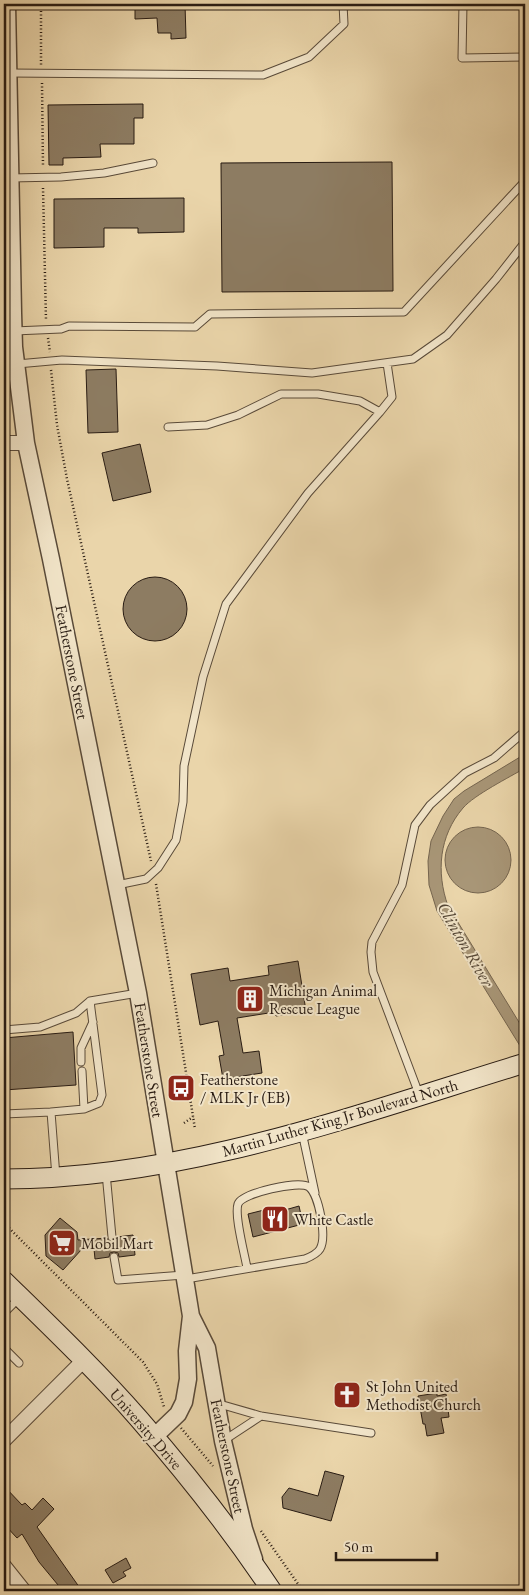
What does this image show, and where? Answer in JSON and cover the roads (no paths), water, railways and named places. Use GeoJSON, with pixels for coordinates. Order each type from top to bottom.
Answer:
{"type":"FeatureCollection","features":[{"type":"Feature","properties":{"kind":"main road","name":"Martin Luther King Jr Boulevard North"},"geometry":{"type":"LineString","coordinates":[[4,1180],[106,1173],[228,1151],[302,1132],[525,1063]]}},
{"type":"Feature","properties":{"kind":"main road","name":"University Drive"},"geometry":{"type":"LineString","coordinates":[[4,1280],[84,1360],[154,1437],[206,1499],[272,1591]]}},
{"type":"Feature","properties":{"kind":"street","name":"Featherstone Street"},"geometry":{"type":"LineString","coordinates":[[7,4],[9,178],[7,252],[16,364],[26,443],[53,568],[138,993],[191,1316],[187,1351],[188,1379],[184,1402],[178,1414],[154,1437]]}},
{"type":"Feature","properties":{"kind":"street"},"geometry":{"type":"LineString","coordinates":[[4,443],[26,443]]}},
{"type":"Feature","properties":{"kind":"street","name":"Featherstone Street"},"geometry":{"type":"LineString","coordinates":[[191,1316],[208,1348],[223,1441],[244,1529],[257,1568]]}},
{"type":"Feature","properties":{"kind":"street"},"geometry":{"type":"LineString","coordinates":[[4,1440],[84,1360]]}},
{"type":"Feature","properties":{"kind":"street"},"geometry":{"type":"LineString","coordinates":[[4,1566],[24,1591]]}},
{"type":"Feature","properties":{"kind":"lane"},"geometry":{"type":"LineString","coordinates":[[8,73],[263,75],[309,57],[344,24],[343,4]]}},
{"type":"Feature","properties":{"kind":"lane"},"geometry":{"type":"LineString","coordinates":[[463,4],[462,58],[525,57]]}},
{"type":"Feature","properties":{"kind":"lane"},"geometry":{"type":"LineString","coordinates":[[9,178],[61,177],[104,173],[153,163]]}},
{"type":"Feature","properties":{"kind":"lane"},"geometry":{"type":"LineString","coordinates":[[14,331],[61,329],[69,326],[195,327],[210,314],[404,312],[525,181]]}},
{"type":"Feature","properties":{"kind":"lane"},"geometry":{"type":"LineString","coordinates":[[16,364],[62,360],[217,366],[312,373],[413,359],[447,335],[496,279],[525,242]]}},
{"type":"Feature","properties":{"kind":"lane"},"geometry":{"type":"LineString","coordinates":[[117,885],[146,879],[158,868],[176,840],[183,802],[184,766],[203,677],[226,604],[308,493],[392,397],[387,363]]}},
{"type":"Feature","properties":{"kind":"lane"},"geometry":{"type":"LineString","coordinates":[[168,427],[207,425],[238,415],[281,394],[318,394],[360,401],[380,412]]}},
{"type":"Feature","properties":{"kind":"lane"},"geometry":{"type":"LineString","coordinates":[[419,1095],[373,972],[372,942],[402,885],[415,825],[430,805],[465,773],[494,758],[525,733]]}},
{"type":"Feature","properties":{"kind":"lane"},"geometry":{"type":"LineString","coordinates":[[4,1030],[40,1027],[76,1013],[90,1001],[138,993]]}},
{"type":"Feature","properties":{"kind":"lane"},"geometry":{"type":"LineString","coordinates":[[4,1114],[51,1112],[84,1108],[99,1103],[102,1095],[90,1001]]}},
{"type":"Feature","properties":{"kind":"lane"},"geometry":{"type":"LineString","coordinates":[[81,1062],[81,1048],[93,1022]]}},
{"type":"Feature","properties":{"kind":"lane"},"geometry":{"type":"LineString","coordinates":[[82,1071],[84,1108]]}},
{"type":"Feature","properties":{"kind":"lane"},"geometry":{"type":"LineString","coordinates":[[51,1112],[56,1177]]}},
{"type":"Feature","properties":{"kind":"lane"},"geometry":{"type":"LineString","coordinates":[[114,1257],[118,1280],[185,1277],[304,1259],[315,1254],[321,1248],[323,1238],[322,1221],[302,1132]]}},
{"type":"Feature","properties":{"kind":"lane"},"geometry":{"type":"LineString","coordinates":[[106,1173],[112,1237]]}},
{"type":"Feature","properties":{"kind":"lane"},"geometry":{"type":"LineString","coordinates":[[247,1268],[237,1216],[237,1206],[240,1200],[247,1196],[300,1184],[308,1186],[315,1193]]}},
{"type":"Feature","properties":{"kind":"lane"},"geometry":{"type":"LineString","coordinates":[[4,1313],[20,1297]]}},
{"type":"Feature","properties":{"kind":"lane"},"geometry":{"type":"LineString","coordinates":[[4,1348],[19,1363]]}},
{"type":"Feature","properties":{"kind":"lane"},"geometry":{"type":"LineString","coordinates":[[216,1403],[261,1416],[371,1433]]}},
{"type":"Feature","properties":{"kind":"lane"},"geometry":{"type":"LineString","coordinates":[[223,1441],[261,1416]]}},
{"type":"Feature","properties":{"kind":"water","name":"Clinton River"},"geometry":{"type":"Polygon","coordinates":[[[525,754],[525,768],[492,786],[463,808],[449,830],[442,855],[441,867],[444,893],[448,906],[525,1032],[525,1054],[437,911],[429,885],[428,861],[431,841],[454,799],[525,754]]]}},
{"type":"Feature","properties":{"kind":"water"},"geometry":{"type":"Polygon","coordinates":[[[478,827],[490,830],[501,837],[508,848],[511,860],[508,872],[501,883],[490,890],[478,893],[466,890],[455,883],[448,872],[445,860],[448,848],[455,837],[466,830],[478,827]]]}},
{"type":"Feature","properties":{"kind":"place","name":"Michigan Animal Rescue League"},"geometry":{"type":"Point","coordinates":[250,999]}},
{"type":"Feature","properties":{"kind":"place","name":"Featherstone / MLK Jr (EB)"},"geometry":{"type":"Point","coordinates":[181,1088]}},
{"type":"Feature","properties":{"kind":"place","name":"White Castle"},"geometry":{"type":"Point","coordinates":[275,1219]}},
{"type":"Feature","properties":{"kind":"place","name":"Mobil Mart"},"geometry":{"type":"Point","coordinates":[62,1243]}},
{"type":"Feature","properties":{"kind":"place","name":"St John United Methodist Church"},"geometry":{"type":"Point","coordinates":[347,1395]}}]}
